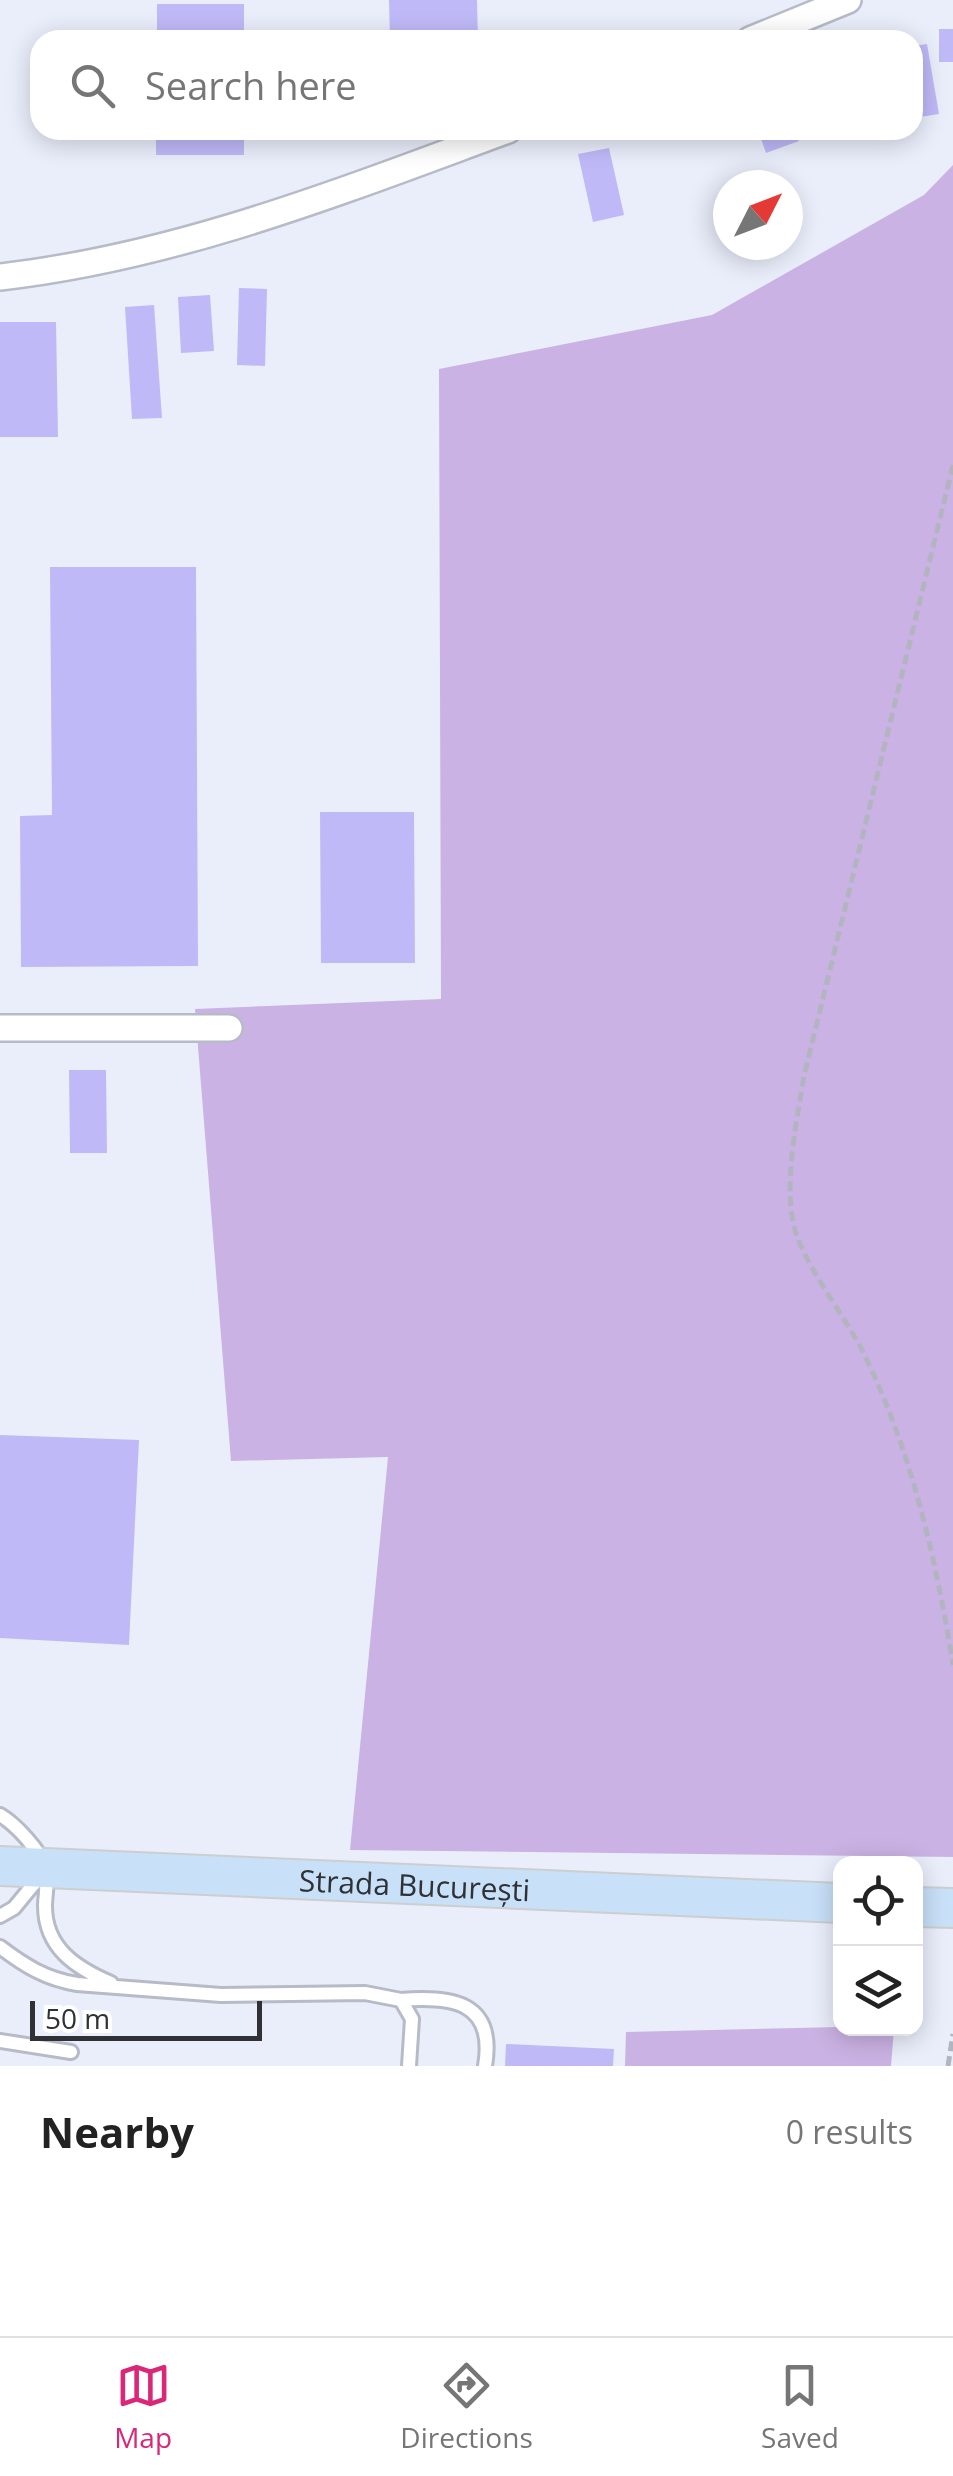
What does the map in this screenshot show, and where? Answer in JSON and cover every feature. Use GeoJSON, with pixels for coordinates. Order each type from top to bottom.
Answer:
{"type":"FeatureCollection","features":[{"type":"Feature","properties":{"kind":"main road","name":"Strada București"},"geometry":{"type":"LineString","coordinates":[[0,1866],[833,1903]]}},
{"type":"Feature","properties":{"kind":"main road"},"geometry":{"type":"LineString","coordinates":[[923,1906],[953,1908]]}},
{"type":"Feature","properties":{"kind":"street"},"geometry":{"type":"LineString","coordinates":[[774,30],[848,0]]}},
{"type":"Feature","properties":{"kind":"street"},"geometry":{"type":"LineString","coordinates":[[0,276],[122,257],[226,230],[480,140]]}},
{"type":"Feature","properties":{"kind":"street"},"geometry":{"type":"LineString","coordinates":[[0,1028],[229,1028]]}},
{"type":"Feature","properties":{"kind":"lane"},"geometry":{"type":"LineString","coordinates":[[0,1815],[18,1828],[46,1867],[46,1921],[55,1944],[79,1970],[122,1988]]}},
{"type":"Feature","properties":{"kind":"lane"},"geometry":{"type":"LineString","coordinates":[[0,1916],[14,1908],[46,1867]]}},
{"type":"Feature","properties":{"kind":"lane"},"geometry":{"type":"LineString","coordinates":[[0,1948],[29,1969],[54,1980],[122,1988],[222,1995],[365,1992],[401,2000],[440,1997],[462,2003],[480,2021],[488,2050],[485,2066]]}},
{"type":"Feature","properties":{"kind":"lane"},"geometry":{"type":"LineString","coordinates":[[401,2000],[412,2019],[409,2066]]}},
{"type":"Feature","properties":{"kind":"lane"},"geometry":{"type":"LineString","coordinates":[[0,2041],[70,2052]]}},
{"type":"Feature","properties":{"kind":"path"},"geometry":{"type":"LineString","coordinates":[[953,465],[804,1076],[790,1168],[796,1234],[865,1356],[916,1487],[942,1595],[953,1665]]}},
{"type":"Feature","properties":{"kind":"path"},"geometry":{"type":"LineString","coordinates":[[948,2066],[953,2034]]}},
{"type":"Feature","properties":{"kind":"shaded area"},"geometry":{"type":"Polygon","coordinates":[[[953,165],[953,1857],[350,1850],[388,1457],[231,1461],[195,1009],[441,999],[439,369],[712,315],[924,195],[953,165]]]}},
{"type":"Feature","properties":{"kind":"shaded area"},"geometry":{"type":"Polygon","coordinates":[[[833,2027],[833,2036],[893,2036],[891,2066],[625,2066],[626,2032],[833,2027]]]}},
{"type":"Feature","properties":{"kind":"building"},"geometry":{"type":"Polygon","coordinates":[[[389,0],[477,0],[478,30],[390,30],[389,0]]]}},
{"type":"Feature","properties":{"kind":"building"},"geometry":{"type":"Polygon","coordinates":[[[157,4],[244,4],[244,30],[157,30],[157,4]]]}},
{"type":"Feature","properties":{"kind":"building"},"geometry":{"type":"Polygon","coordinates":[[[939,29],[953,29],[953,62],[939,62],[939,29]]]}},
{"type":"Feature","properties":{"kind":"building"},"geometry":{"type":"Polygon","coordinates":[[[927,44],[939,114],[923,116],[923,45],[927,44]]]}},
{"type":"Feature","properties":{"kind":"building"},"geometry":{"type":"Polygon","coordinates":[[[156,140],[244,140],[244,155],[156,155],[156,140]]]}},
{"type":"Feature","properties":{"kind":"building"},"geometry":{"type":"Polygon","coordinates":[[[761,140],[799,140],[799,141],[766,153],[761,140]]]}},
{"type":"Feature","properties":{"kind":"building"},"geometry":{"type":"Polygon","coordinates":[[[609,148],[624,215],[593,222],[578,154],[609,148]]]}},
{"type":"Feature","properties":{"kind":"building"},"geometry":{"type":"Polygon","coordinates":[[[239,288],[267,289],[265,366],[237,365],[239,288]]]}},
{"type":"Feature","properties":{"kind":"building"},"geometry":{"type":"Polygon","coordinates":[[[210,295],[214,351],[181,353],[178,297],[210,295]]]}},
{"type":"Feature","properties":{"kind":"building"},"geometry":{"type":"Polygon","coordinates":[[[154,305],[162,418],[132,419],[125,307],[154,305]]]}},
{"type":"Feature","properties":{"kind":"building"},"geometry":{"type":"Polygon","coordinates":[[[0,322],[56,322],[58,437],[0,437],[0,322]]]}},
{"type":"Feature","properties":{"kind":"building"},"geometry":{"type":"Polygon","coordinates":[[[50,567],[196,567],[198,966],[21,967],[20,816],[52,815],[50,567]]]}},
{"type":"Feature","properties":{"kind":"building"},"geometry":{"type":"Polygon","coordinates":[[[320,812],[414,812],[415,963],[321,963],[320,812]]]}},
{"type":"Feature","properties":{"kind":"building"},"geometry":{"type":"Polygon","coordinates":[[[69,1070],[106,1070],[107,1153],[70,1153],[69,1070]]]}},
{"type":"Feature","properties":{"kind":"building"},"geometry":{"type":"Polygon","coordinates":[[[0,1435],[139,1440],[129,1645],[0,1638],[0,1435]]]}},
{"type":"Feature","properties":{"kind":"building"},"geometry":{"type":"Polygon","coordinates":[[[506,2044],[614,2049],[613,2066],[505,2066],[506,2044]]]}}]}
